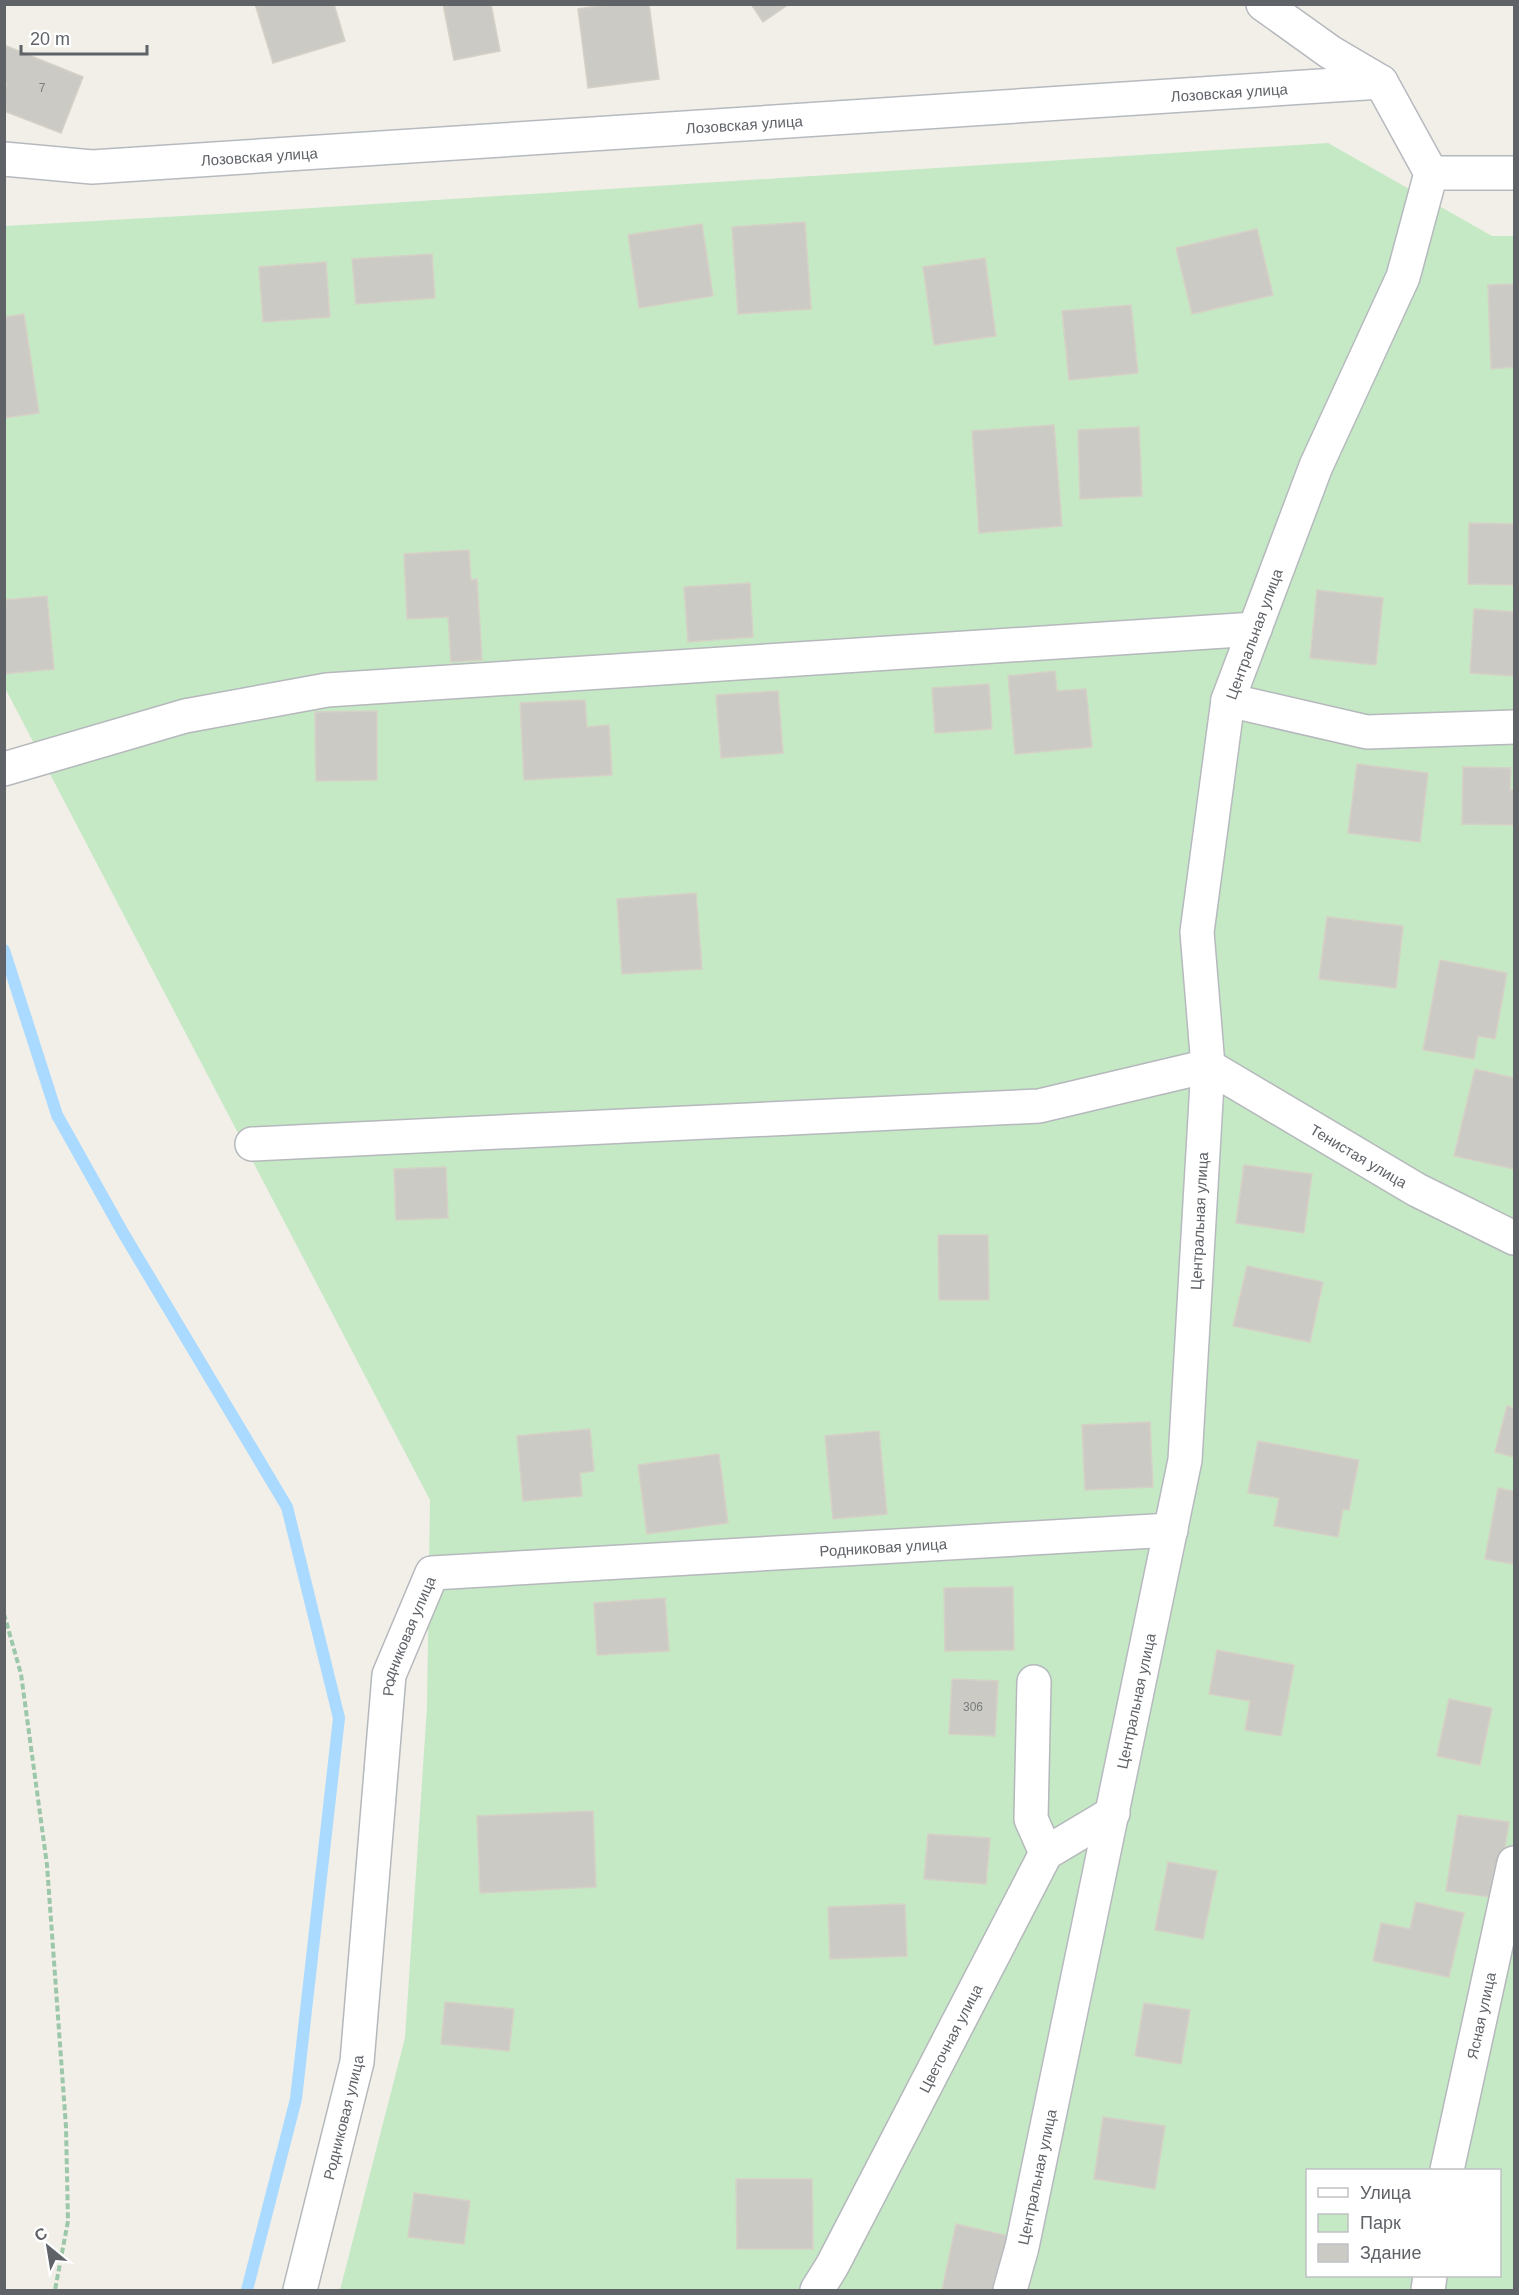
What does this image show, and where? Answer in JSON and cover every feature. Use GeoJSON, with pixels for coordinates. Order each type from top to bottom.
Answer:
{"type":"FeatureCollection","features":[{"type":"Feature","properties":{"kind":"street"},"geometry":{"type":"LineString","coordinates":[[1263,4],[1330,52],[1382,82],[1431,173],[1515,172]]}},
{"type":"Feature","properties":{"kind":"street","name":"Лозовская улица"},"geometry":{"type":"LineString","coordinates":[[4,159],[92,167],[1382,82]]}},
{"type":"Feature","properties":{"kind":"street","name":"Центральная улица"},"geometry":{"type":"LineString","coordinates":[[1010,2290],[1022,2247],[1185,1460],[1208,1066],[1197,932],[1228,700],[1316,466],[1403,277],[1431,173]]}},
{"type":"Feature","properties":{"kind":"street"},"geometry":{"type":"LineString","coordinates":[[4,769],[185,716],[327,690],[1255,628]]}},
{"type":"Feature","properties":{"kind":"street"},"geometry":{"type":"LineString","coordinates":[[1228,700],[1367,732],[1515,727]]}},
{"type":"Feature","properties":{"kind":"street"},"geometry":{"type":"LineString","coordinates":[[252,1144],[1039,1106],[1208,1066]]}},
{"type":"Feature","properties":{"kind":"street","name":"Тенистая улица"},"geometry":{"type":"LineString","coordinates":[[1208,1066],[1417,1190],[1515,1238]]}},
{"type":"Feature","properties":{"kind":"street","name":"Родниковая улица"},"geometry":{"type":"LineString","coordinates":[[300,2290],[357,2062],[389,1675],[432,1573],[1171,1530]]}},
{"type":"Feature","properties":{"kind":"street"},"geometry":{"type":"LineString","coordinates":[[1034,1683],[1031,1819],[1046,1853],[1113,1813]]}},
{"type":"Feature","properties":{"kind":"street","name":"Цветочная улица"},"geometry":{"type":"LineString","coordinates":[[817,2290],[843,2246],[1046,1853]]}},
{"type":"Feature","properties":{"kind":"street","name":"Ясная улица"},"geometry":{"type":"LineString","coordinates":[[1448,2169],[1515,1863]]}},
{"type":"Feature","properties":{"kind":"path"},"geometry":{"type":"LineString","coordinates":[[4,1614],[21,1674],[47,1865],[66,2127],[68,2221],[54,2290]]}},
{"type":"Feature","properties":{"kind":"green space"},"geometry":{"type":"Polygon","coordinates":[[[1328,143],[1492,236],[1514,236],[1514,2290],[340,2290],[405,2038],[427,1707],[430,1500],[5,688],[5,226],[1328,143]]]}},
{"type":"Feature","properties":{"kind":"building"},"geometry":{"type":"Polygon","coordinates":[[[255,4],[334,4],[345,41],[273,63],[255,4]]]}},
{"type":"Feature","properties":{"kind":"building"},"geometry":{"type":"Polygon","coordinates":[[[443,4],[491,4],[500,51],[454,60],[443,4]]]}},
{"type":"Feature","properties":{"kind":"building"},"geometry":{"type":"Polygon","coordinates":[[[612,4],[649,4],[659,79],[588,88],[578,9],[612,4]]]}},
{"type":"Feature","properties":{"kind":"building"},"geometry":{"type":"Polygon","coordinates":[[[751,4],[789,4],[763,22],[751,4]]]}},
{"type":"Feature","properties":{"kind":"building"},"geometry":{"type":"Polygon","coordinates":[[[4,45],[83,77],[61,133],[4,111],[4,92],[7,84],[4,83],[4,45]]]}},
{"type":"Feature","properties":{"kind":"building"},"geometry":{"type":"Polygon","coordinates":[[[805,222],[811,309],[738,314],[732,227],[805,222]]]}},
{"type":"Feature","properties":{"kind":"building"},"geometry":{"type":"Polygon","coordinates":[[[702,224],[713,296],[639,308],[628,235],[702,224]]]}},
{"type":"Feature","properties":{"kind":"building"},"geometry":{"type":"Polygon","coordinates":[[[1257,229],[1273,295],[1192,314],[1176,248],[1257,229]]]}},
{"type":"Feature","properties":{"kind":"building"},"geometry":{"type":"Polygon","coordinates":[[[432,254],[435,298],[356,304],[352,259],[432,254]]]}},
{"type":"Feature","properties":{"kind":"building"},"geometry":{"type":"Polygon","coordinates":[[[985,258],[996,336],[934,345],[923,267],[985,258]]]}},
{"type":"Feature","properties":{"kind":"building"},"geometry":{"type":"Polygon","coordinates":[[[326,262],[330,317],[263,322],[259,267],[326,262]]]}},
{"type":"Feature","properties":{"kind":"building"},"geometry":{"type":"Polygon","coordinates":[[[1514,284],[1514,367],[1491,369],[1488,285],[1514,284]]]}},
{"type":"Feature","properties":{"kind":"building"},"geometry":{"type":"Polygon","coordinates":[[[1131,305],[1138,373],[1069,380],[1062,311],[1131,305]]]}},
{"type":"Feature","properties":{"kind":"building"},"geometry":{"type":"Polygon","coordinates":[[[24,314],[39,413],[4,418],[4,317],[24,314]]]}},
{"type":"Feature","properties":{"kind":"building"},"geometry":{"type":"Polygon","coordinates":[[[1054,425],[1062,526],[979,533],[972,431],[1054,425]]]}},
{"type":"Feature","properties":{"kind":"building"},"geometry":{"type":"Polygon","coordinates":[[[1139,427],[1142,496],[1080,499],[1078,430],[1139,427]]]}},
{"type":"Feature","properties":{"kind":"building"},"geometry":{"type":"Polygon","coordinates":[[[1469,523],[1514,524],[1514,585],[1468,584],[1469,523]]]}},
{"type":"Feature","properties":{"kind":"building"},"geometry":{"type":"Polygon","coordinates":[[[469,550],[471,580],[477,579],[482,660],[451,662],[448,617],[407,619],[404,554],[469,550]]]}},
{"type":"Feature","properties":{"kind":"building"},"geometry":{"type":"Polygon","coordinates":[[[750,583],[753,637],[688,642],[684,587],[750,583]]]}},
{"type":"Feature","properties":{"kind":"building"},"geometry":{"type":"Polygon","coordinates":[[[1317,590],[1383,598],[1376,665],[1310,658],[1317,590]]]}},
{"type":"Feature","properties":{"kind":"building"},"geometry":{"type":"Polygon","coordinates":[[[47,596],[54,669],[4,674],[4,600],[47,596]]]}},
{"type":"Feature","properties":{"kind":"building"},"geometry":{"type":"Polygon","coordinates":[[[1474,609],[1514,612],[1514,676],[1470,673],[1474,609]]]}},
{"type":"Feature","properties":{"kind":"building"},"geometry":{"type":"Polygon","coordinates":[[[1055,671],[1057,691],[1086,689],[1092,747],[1015,754],[1008,676],[1055,671]]]}},
{"type":"Feature","properties":{"kind":"building"},"geometry":{"type":"Polygon","coordinates":[[[989,684],[992,729],[935,733],[932,688],[989,684]]]}},
{"type":"Feature","properties":{"kind":"building"},"geometry":{"type":"Polygon","coordinates":[[[778,691],[783,753],[721,758],[716,695],[778,691]]]}},
{"type":"Feature","properties":{"kind":"building"},"geometry":{"type":"Polygon","coordinates":[[[585,700],[587,727],[609,725],[612,775],[524,780],[520,703],[585,700]]]}},
{"type":"Feature","properties":{"kind":"building"},"geometry":{"type":"Polygon","coordinates":[[[377,711],[377,780],[316,781],[315,712],[377,711]]]}},
{"type":"Feature","properties":{"kind":"building"},"geometry":{"type":"Polygon","coordinates":[[[1357,764],[1428,773],[1420,842],[1348,833],[1357,764]]]}},
{"type":"Feature","properties":{"kind":"building"},"geometry":{"type":"Polygon","coordinates":[[[1463,767],[1511,768],[1510,790],[1514,790],[1514,825],[1462,824],[1463,767]]]}},
{"type":"Feature","properties":{"kind":"building"},"geometry":{"type":"Polygon","coordinates":[[[696,893],[702,969],[622,974],[617,899],[696,893]]]}},
{"type":"Feature","properties":{"kind":"building"},"geometry":{"type":"Polygon","coordinates":[[[1327,917],[1403,926],[1396,988],[1319,979],[1327,917]]]}},
{"type":"Feature","properties":{"kind":"building"},"geometry":{"type":"Polygon","coordinates":[[[1440,960],[1507,973],[1495,1039],[1478,1036],[1474,1059],[1423,1050],[1440,960]]]}},
{"type":"Feature","properties":{"kind":"building"},"geometry":{"type":"Polygon","coordinates":[[[1475,1069],[1514,1078],[1514,1169],[1454,1156],[1475,1069]]]}},
{"type":"Feature","properties":{"kind":"building"},"geometry":{"type":"Polygon","coordinates":[[[1244,1165],[1312,1174],[1304,1233],[1236,1223],[1244,1165]]]}},
{"type":"Feature","properties":{"kind":"building"},"geometry":{"type":"Polygon","coordinates":[[[446,1167],[448,1218],[396,1220],[394,1169],[446,1167]]]}},
{"type":"Feature","properties":{"kind":"building"},"geometry":{"type":"Polygon","coordinates":[[[938,1235],[988,1235],[989,1300],[939,1300],[938,1235]]]}},
{"type":"Feature","properties":{"kind":"building"},"geometry":{"type":"Polygon","coordinates":[[[1247,1266],[1323,1282],[1310,1342],[1233,1326],[1247,1266]]]}},
{"type":"Feature","properties":{"kind":"building"},"geometry":{"type":"Polygon","coordinates":[[[1507,1406],[1514,1408],[1514,1457],[1495,1452],[1507,1406]]]}},
{"type":"Feature","properties":{"kind":"building"},"geometry":{"type":"Polygon","coordinates":[[[1150,1422],[1153,1487],[1085,1490],[1082,1425],[1150,1422]]]}},
{"type":"Feature","properties":{"kind":"building"},"geometry":{"type":"Polygon","coordinates":[[[590,1429],[594,1471],[580,1473],[582,1496],[523,1501],[517,1436],[590,1429]]]}},
{"type":"Feature","properties":{"kind":"building"},"geometry":{"type":"Polygon","coordinates":[[[879,1431],[887,1514],[833,1519],[825,1436],[879,1431]]]}},
{"type":"Feature","properties":{"kind":"building"},"geometry":{"type":"Polygon","coordinates":[[[1258,1441],[1359,1460],[1349,1510],[1343,1509],[1338,1537],[1274,1526],[1279,1498],[1248,1493],[1258,1441]]]}},
{"type":"Feature","properties":{"kind":"building"},"geometry":{"type":"Polygon","coordinates":[[[719,1454],[728,1523],[647,1534],[638,1465],[719,1454]]]}},
{"type":"Feature","properties":{"kind":"building"},"geometry":{"type":"Polygon","coordinates":[[[1498,1488],[1514,1491],[1514,1564],[1485,1559],[1498,1488]]]}},
{"type":"Feature","properties":{"kind":"building"},"geometry":{"type":"Polygon","coordinates":[[[1013,1587],[1014,1650],[945,1651],[944,1588],[1013,1587]]]}},
{"type":"Feature","properties":{"kind":"building"},"geometry":{"type":"Polygon","coordinates":[[[665,1598],[669,1651],[597,1655],[594,1603],[665,1598]]]}},
{"type":"Feature","properties":{"kind":"building"},"geometry":{"type":"Polygon","coordinates":[[[1217,1650],[1294,1665],[1281,1736],[1245,1730],[1250,1701],[1209,1694],[1217,1650]]]}},
{"type":"Feature","properties":{"kind":"building"},"geometry":{"type":"Polygon","coordinates":[[[952,1679],[998,1681],[995,1736],[949,1734],[952,1679]]]}},
{"type":"Feature","properties":{"kind":"building"},"geometry":{"type":"Polygon","coordinates":[[[1449,1699],[1492,1708],[1480,1765],[1437,1756],[1449,1699]]]}},
{"type":"Feature","properties":{"kind":"building"},"geometry":{"type":"Polygon","coordinates":[[[593,1811],[596,1887],[480,1893],[477,1816],[593,1811]]]}},
{"type":"Feature","properties":{"kind":"building"},"geometry":{"type":"Polygon","coordinates":[[[1458,1815],[1509,1822],[1497,1898],[1446,1891],[1458,1815]]]}},
{"type":"Feature","properties":{"kind":"building"},"geometry":{"type":"Polygon","coordinates":[[[928,1834],[990,1838],[986,1884],[924,1879],[928,1834]]]}},
{"type":"Feature","properties":{"kind":"building"},"geometry":{"type":"Polygon","coordinates":[[[1168,1862],[1217,1871],[1203,1939],[1155,1930],[1168,1862]]]}},
{"type":"Feature","properties":{"kind":"building"},"geometry":{"type":"Polygon","coordinates":[[[1416,1902],[1464,1913],[1449,1977],[1373,1961],[1381,1923],[1410,1929],[1416,1902]]]}},
{"type":"Feature","properties":{"kind":"building"},"geometry":{"type":"Polygon","coordinates":[[[905,1904],[907,1956],[830,1959],[828,1907],[905,1904]]]}},
{"type":"Feature","properties":{"kind":"building"},"geometry":{"type":"Polygon","coordinates":[[[445,2002],[514,2009],[509,2051],[441,2044],[445,2002]]]}},
{"type":"Feature","properties":{"kind":"building"},"geometry":{"type":"Polygon","coordinates":[[[1144,2003],[1190,2010],[1181,2064],[1135,2056],[1144,2003]]]}},
{"type":"Feature","properties":{"kind":"building"},"geometry":{"type":"Polygon","coordinates":[[[1103,2117],[1165,2126],[1155,2189],[1094,2179],[1103,2117]]]}},
{"type":"Feature","properties":{"kind":"building"},"geometry":{"type":"Polygon","coordinates":[[[736,2179],[812,2179],[813,2249],[737,2249],[736,2179]]]}},
{"type":"Feature","properties":{"kind":"building"},"geometry":{"type":"Polygon","coordinates":[[[414,2193],[470,2201],[464,2244],[408,2237],[414,2193]]]}},
{"type":"Feature","properties":{"kind":"building"},"geometry":{"type":"Polygon","coordinates":[[[956,2224],[1009,2236],[998,2290],[942,2290],[956,2224]]]}},
{"type":"Feature","properties":{"kind":"waterway"},"geometry":{"type":"LineString","coordinates":[[4,950],[57,1115],[122,1231],[287,1507],[339,1718],[296,2099],[247,2290]]}}]}
